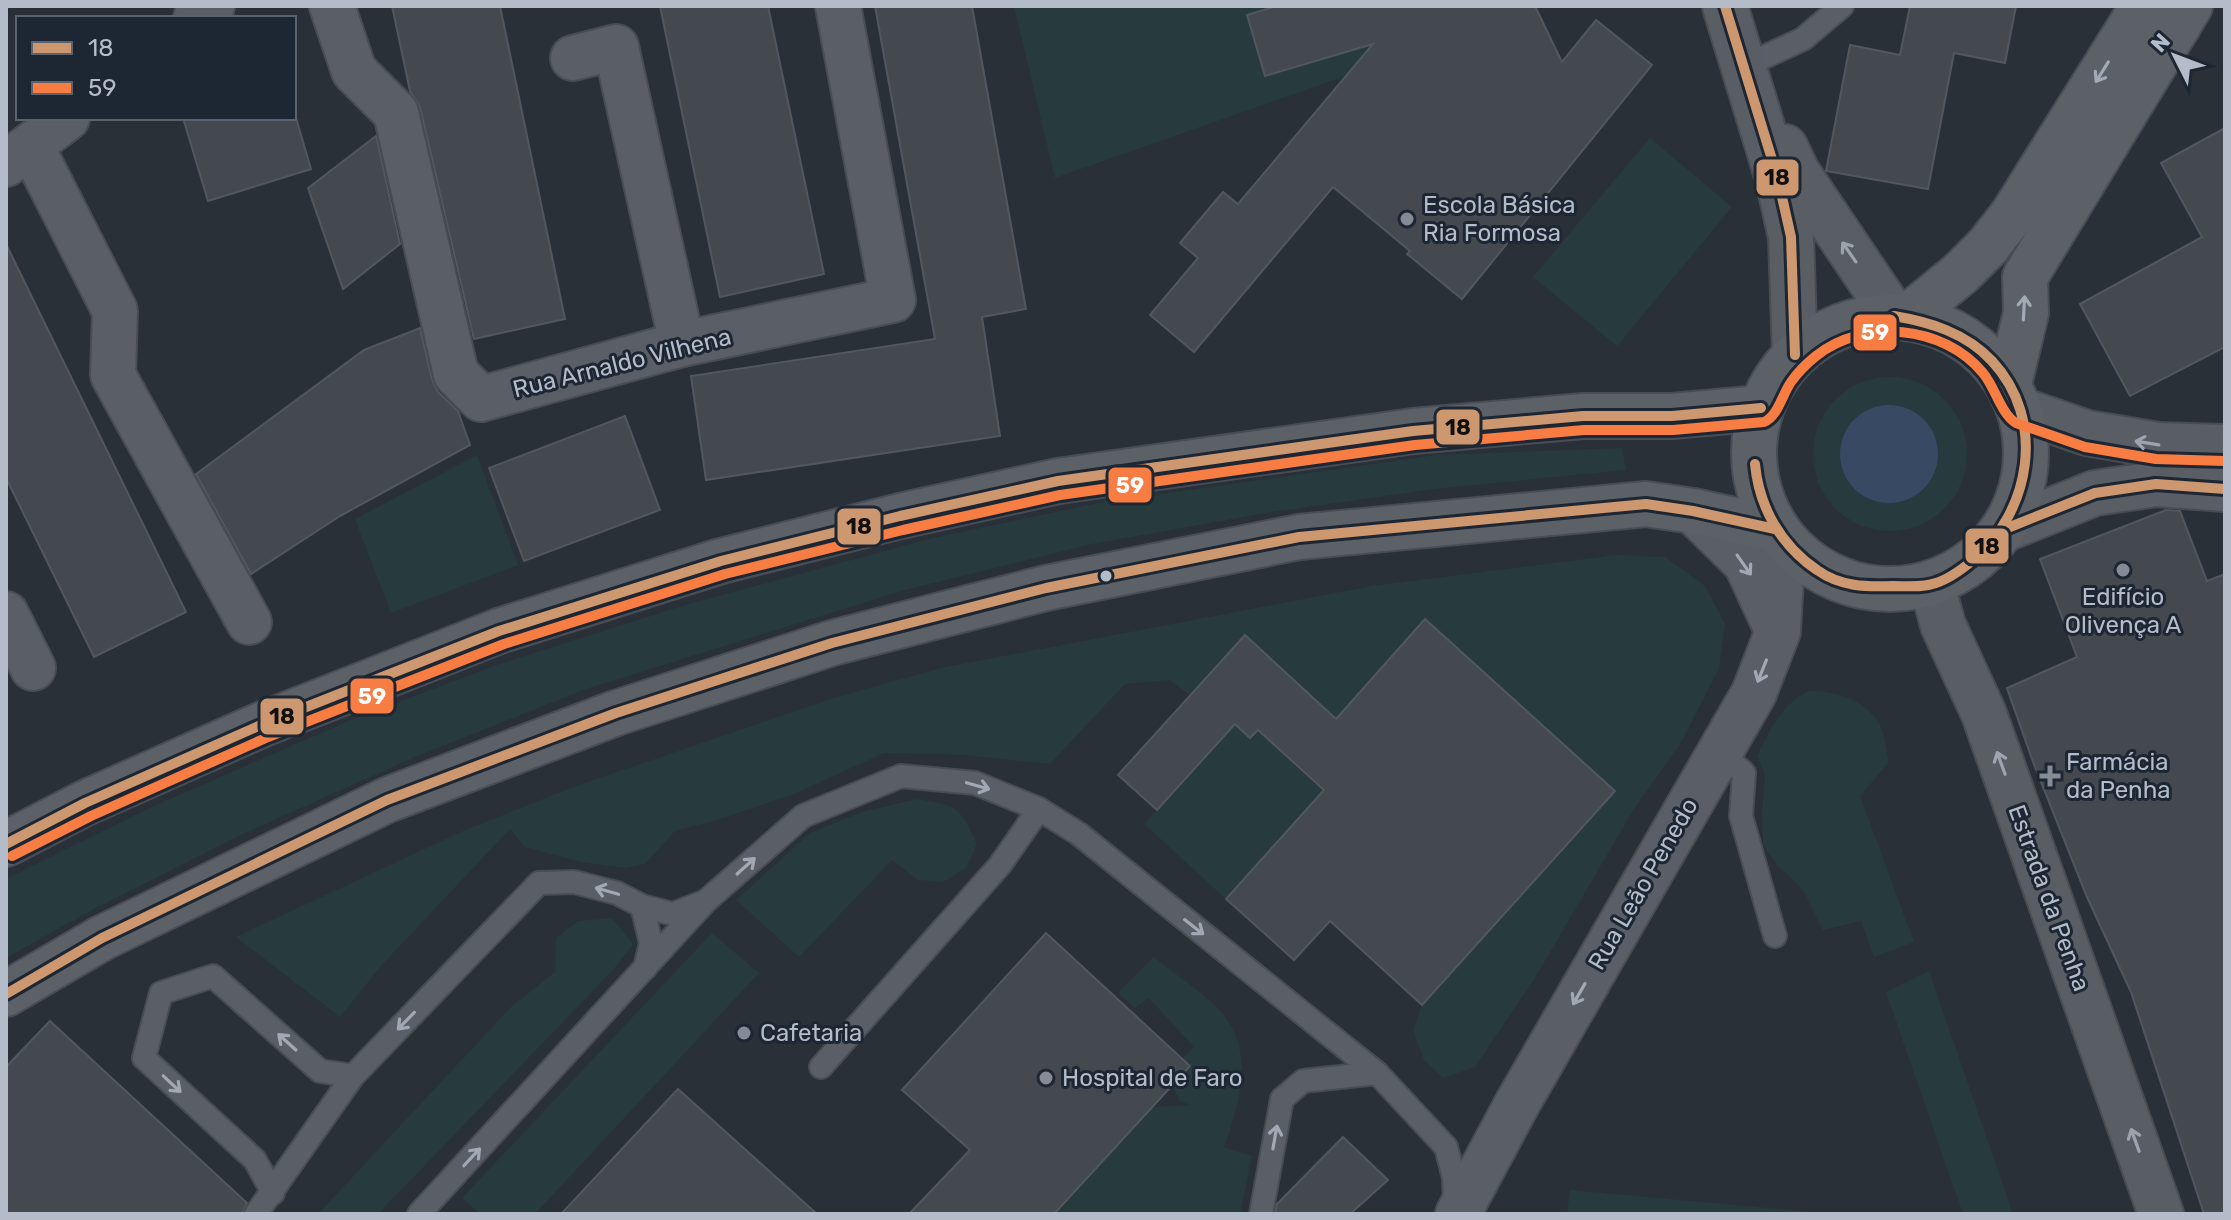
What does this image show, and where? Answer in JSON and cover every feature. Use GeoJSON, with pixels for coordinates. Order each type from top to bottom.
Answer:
{"type":"FeatureCollection","features":[{"type":"Feature","properties":{"kind":"main road"},"geometry":{"type":"LineString","coordinates":[[1900,317],[1961,273],[1988,246],[2013,214],[2143,6]]}},
{"type":"Feature","properties":{"kind":"main road"},"geometry":{"type":"LineString","coordinates":[[2015,397],[1980,348],[1940,325],[1900,317],[1858,320],[1824,333],[1795,355],[1775,380],[1761,408],[1753,450],[1758,491],[1779,534],[1804,560],[1828,576],[1856,586],[1932,585],[1951,577],[1981,556],[2005,529],[2022,492],[2028,451],[2015,397],[2026,313],[2025,277],[2190,6]]}},
{"type":"Feature","properties":{"kind":"main road"},"geometry":{"type":"LineString","coordinates":[[6,844],[85,803],[263,724],[499,631],[721,561],[885,520],[1070,479],[1413,431],[1570,416],[1672,416],[1761,408]]}},
{"type":"Feature","properties":{"kind":"main road"},"geometry":{"type":"LineString","coordinates":[[6,994],[102,938],[387,800],[616,713],[832,643],[1046,588],[1299,537],[1646,504],[1693,511],[1779,534]]}},
{"type":"Feature","properties":{"kind":"street","name":"Rua Arnaldo Vilhena"},"geometry":{"type":"LineString","coordinates":[[332,6],[354,71],[396,113],[456,374],[481,399],[682,344],[893,300],[838,6]]}},
{"type":"Feature","properties":{"kind":"street"},"geometry":{"type":"LineString","coordinates":[[1725,6],[1778,179],[1791,237],[1795,355]]}},
{"type":"Feature","properties":{"kind":"street"},"geometry":{"type":"LineString","coordinates":[[573,58],[616,47],[682,344]]}},
{"type":"Feature","properties":{"kind":"street"},"geometry":{"type":"LineString","coordinates":[[1745,66],[1797,172],[1900,317]]}},
{"type":"Feature","properties":{"kind":"street"},"geometry":{"type":"LineString","coordinates":[[64,120],[19,155],[115,311],[113,375],[249,622]]}},
{"type":"Feature","properties":{"kind":"street"},"geometry":{"type":"LineString","coordinates":[[2015,397],[2087,433],[2158,445],[2225,447]]}},
{"type":"Feature","properties":{"kind":"street"},"geometry":{"type":"LineString","coordinates":[[2005,529],[2095,493],[2156,484],[2225,489]]}},
{"type":"Feature","properties":{"kind":"street"},"geometry":{"type":"LineString","coordinates":[[1693,511],[1746,563],[1778,631]]}},
{"type":"Feature","properties":{"kind":"street","name":"Rua Leão Penedo"},"geometry":{"type":"LineString","coordinates":[[1456,1214],[1754,693],[1778,631],[1779,534]]}},
{"type":"Feature","properties":{"kind":"street","name":"Estrada da Penha"},"geometry":{"type":"LineString","coordinates":[[1932,585],[1948,636],[1984,714],[2161,1214]]}},
{"type":"Feature","properties":{"kind":"street"},"geometry":{"type":"LineString","coordinates":[[6,614],[33,668]]}},
{"type":"Feature","properties":{"kind":"lane"},"geometry":{"type":"LineString","coordinates":[[1745,66],[1803,39],[1842,6]]}},
{"type":"Feature","properties":{"kind":"lane"},"geometry":{"type":"LineString","coordinates":[[1719,751],[1744,773],[1741,816],[1775,936]]}},
{"type":"Feature","properties":{"kind":"lane"},"geometry":{"type":"LineString","coordinates":[[419,1214],[706,901],[803,816],[901,776],[975,783],[1039,809],[1079,834],[1377,1073],[1446,1147],[1454,1178],[1456,1214]]}},
{"type":"Feature","properties":{"kind":"lane"},"geometry":{"type":"LineString","coordinates":[[821,1067],[1000,865],[1039,809]]}},
{"type":"Feature","properties":{"kind":"lane"},"geometry":{"type":"LineString","coordinates":[[256,1214],[353,1076],[539,883],[574,882],[617,893],[642,906],[673,914],[706,901]]}},
{"type":"Feature","properties":{"kind":"lane"},"geometry":{"type":"LineString","coordinates":[[642,906],[651,943],[645,969]]}},
{"type":"Feature","properties":{"kind":"lane"},"geometry":{"type":"LineString","coordinates":[[273,1193],[255,1160],[144,1058],[161,993],[213,976],[320,1071],[353,1076]]}},
{"type":"Feature","properties":{"kind":"lane"},"geometry":{"type":"LineString","coordinates":[[1261,1214],[1282,1099],[1303,1081],[1377,1073]]}},
{"type":"Feature","properties":{"kind":"green space"},"geometry":{"type":"Polygon","coordinates":[[[1014,6],[1354,6],[1377,65],[1055,178],[1014,6]]]}},
{"type":"Feature","properties":{"kind":"green space"},"geometry":{"type":"Polygon","coordinates":[[[1650,138],[1732,207],[1617,346],[1533,277],[1650,138]]]}},
{"type":"Feature","properties":{"kind":"green space"},"geometry":{"type":"Polygon","coordinates":[[[1890,377],[1919,383],[1944,400],[1961,425],[1967,454],[1961,483],[1944,508],[1919,525],[1890,531],[1861,525],[1836,508],[1819,483],[1813,454],[1819,425],[1836,400],[1861,383],[1890,377]]]}},
{"type":"Feature","properties":{"kind":"green space"},"geometry":{"type":"Polygon","coordinates":[[[1622,448],[1626,470],[1434,489],[1266,513],[1092,544],[905,590],[586,689],[415,757],[243,834],[92,910],[6,958],[6,879],[145,810],[346,722],[499,664],[685,605],[929,539],[1103,502],[1436,455],[1622,448]]]}},
{"type":"Feature","properties":{"kind":"green space"},"geometry":{"type":"Polygon","coordinates":[[[477,455],[518,565],[391,613],[355,519],[477,455]]]}},
{"type":"Feature","properties":{"kind":"green space"},"geometry":{"type":"Polygon","coordinates":[[[1616,555],[1665,557],[1705,586],[1725,624],[1719,668],[1682,741],[1634,809],[1535,978],[1475,1067],[1443,1078],[1424,1060],[1413,1030],[1422,1005],[1615,791],[1425,620],[1296,764],[1324,790],[1226,899],[1144,824],[1235,724],[1251,738],[1299,685],[1245,635],[1189,695],[1170,680],[1125,684],[1050,764],[964,755],[884,753],[794,794],[675,831],[645,864],[626,868],[581,862],[525,847],[510,829],[380,967],[340,1017],[236,937],[463,831],[573,787],[834,698],[941,668],[1372,586],[1616,555]]]}},
{"type":"Feature","properties":{"kind":"green space"},"geometry":{"type":"Polygon","coordinates":[[[1809,691],[1839,695],[1858,703],[1874,716],[1883,733],[1889,762],[1860,796],[1914,942],[1874,957],[1861,921],[1823,930],[1803,890],[1777,865],[1763,845],[1765,775],[1757,756],[1784,710],[1809,691]]]}},
{"type":"Feature","properties":{"kind":"green space"},"geometry":{"type":"Polygon","coordinates":[[[917,799],[956,810],[977,844],[966,868],[943,882],[918,880],[892,860],[799,957],[736,900],[810,833],[862,812],[917,799]]]}},
{"type":"Feature","properties":{"kind":"green space"},"geometry":{"type":"Polygon","coordinates":[[[612,918],[633,944],[614,969],[378,1214],[318,1214],[511,1007],[555,972],[556,938],[578,921],[612,918]]]}},
{"type":"Feature","properties":{"kind":"green space"},"geometry":{"type":"Polygon","coordinates":[[[712,933],[759,973],[535,1214],[480,1214],[462,1198],[712,933]]]}},
{"type":"Feature","properties":{"kind":"green space"},"geometry":{"type":"Polygon","coordinates":[[[1154,957],[1219,1009],[1234,1032],[1239,1047],[1241,1080],[1235,1115],[1224,1147],[1252,1156],[1240,1214],[1054,1214],[1152,1107],[1190,1105],[1180,1101],[1166,1075],[1194,1047],[1149,998],[1135,1008],[1118,993],[1154,957]]]}},
{"type":"Feature","properties":{"kind":"green space"},"geometry":{"type":"Polygon","coordinates":[[[1929,971],[2013,1214],[1963,1214],[1886,992],[1929,971]]]}},
{"type":"Feature","properties":{"kind":"green space"},"geometry":{"type":"Polygon","coordinates":[[[1570,1190],[1835,1214],[1567,1214],[1570,1190]]]}},
{"type":"Feature","properties":{"kind":"water"},"geometry":{"type":"Polygon","coordinates":[[[1889,405],[1908,408],[1924,419],[1935,435],[1938,454],[1935,473],[1924,489],[1908,500],[1889,503],[1870,500],[1854,489],[1843,473],[1840,454],[1843,435],[1854,419],[1870,408],[1889,405]]]}},
{"type":"Feature","properties":{"kind":"building"},"geometry":{"type":"Polygon","coordinates":[[[392,6],[500,6],[565,319],[474,339],[420,107],[410,91],[392,6]]]}},
{"type":"Feature","properties":{"kind":"building"},"geometry":{"type":"Polygon","coordinates":[[[660,6],[768,6],[824,274],[720,297],[660,6]]]}},
{"type":"Feature","properties":{"kind":"building"},"geometry":{"type":"Polygon","coordinates":[[[875,6],[972,6],[1026,309],[982,317],[1000,436],[706,480],[691,376],[935,339],[875,6]]]}},
{"type":"Feature","properties":{"kind":"building"},"geometry":{"type":"Polygon","coordinates":[[[1277,6],[1535,6],[1562,62],[1596,20],[1652,65],[1462,299],[1333,187],[1194,352],[1150,315],[1198,258],[1180,243],[1223,192],[1238,204],[1373,44],[1265,76],[1247,15],[1277,6]]]}},
{"type":"Feature","properties":{"kind":"building"},"geometry":{"type":"Polygon","coordinates":[[[1910,6],[2016,6],[2005,63],[1954,53],[1928,189],[1826,171],[1850,45],[1900,55],[1910,6]]]}},
{"type":"Feature","properties":{"kind":"building"},"geometry":{"type":"Polygon","coordinates":[[[296,118],[311,169],[208,201],[184,120],[296,118]]]}},
{"type":"Feature","properties":{"kind":"building"},"geometry":{"type":"Polygon","coordinates":[[[2225,128],[2225,347],[2130,396],[2080,304],[2202,237],[2161,163],[2225,128]]]}},
{"type":"Feature","properties":{"kind":"building"},"geometry":{"type":"Polygon","coordinates":[[[376,136],[400,244],[343,289],[308,188],[376,136]]]}},
{"type":"Feature","properties":{"kind":"building"},"geometry":{"type":"Polygon","coordinates":[[[6,244],[186,612],[94,657],[6,478],[6,244]]]}},
{"type":"Feature","properties":{"kind":"building"},"geometry":{"type":"Polygon","coordinates":[[[420,328],[432,380],[438,392],[458,411],[470,445],[340,516],[251,574],[196,474],[364,350],[420,328]]]}},
{"type":"Feature","properties":{"kind":"building"},"geometry":{"type":"Polygon","coordinates":[[[625,416],[660,510],[524,561],[489,468],[625,416]]]}},
{"type":"Feature","properties":{"kind":"building"},"geometry":{"type":"Polygon","coordinates":[[[2166,510],[2180,511],[2207,581],[2225,574],[2225,1214],[2204,1214],[2131,992],[2087,897],[2007,688],[2077,657],[2040,559],[2166,510]]]}},
{"type":"Feature","properties":{"kind":"building"},"geometry":{"type":"Polygon","coordinates":[[[1425,619],[1615,791],[1422,1005],[1330,921],[1294,960],[1226,899],[1324,790],[1258,730],[1250,738],[1235,724],[1157,810],[1118,775],[1245,635],[1336,719],[1425,619]]]}},
{"type":"Feature","properties":{"kind":"building","name":"Hospital de Faro"},"geometry":{"type":"Polygon","coordinates":[[[1046,933],[1190,1066],[1054,1214],[909,1214],[970,1150],[902,1090],[1046,933]]]}},
{"type":"Feature","properties":{"kind":"building"},"geometry":{"type":"Polygon","coordinates":[[[50,1021],[247,1203],[242,1214],[6,1214],[6,1067],[50,1021]]]}},
{"type":"Feature","properties":{"kind":"building"},"geometry":{"type":"Polygon","coordinates":[[[678,1089],[817,1214],[561,1214],[678,1089]]]}},
{"type":"Feature","properties":{"kind":"building"},"geometry":{"type":"Polygon","coordinates":[[[1343,1137],[1388,1180],[1350,1214],[1275,1214],[1277,1204],[1343,1137]]]}},
{"type":"Feature","properties":{"kind":"transit line","name":"18"},"geometry":{"type":"LineString","coordinates":[[1725,6],[1778,179],[1791,237],[1795,355]]}},
{"type":"Feature","properties":{"kind":"transit line","name":"18"},"geometry":{"type":"LineString","coordinates":[[1755,464],[1761,495],[1783,537],[1817,570],[1844,583],[1863,586],[1931,585],[1959,571],[1992,541],[2008,517],[2019,492],[2025,465],[2025,437],[2020,410],[2009,385],[1982,351],[1934,325],[1894,316]]}},
{"type":"Feature","properties":{"kind":"transit line","name":"59"},"geometry":{"type":"LineString","coordinates":[[12,856],[91,816],[268,737],[504,644],[725,574],[1060,495],[1415,445],[1584,430],[1673,430],[1764,422],[1773,415],[1791,382],[1806,365],[1835,344],[1856,336],[1902,332],[1947,345],[1967,357],[1983,373],[2006,413],[2016,423],[2085,447],[2156,459],[2225,461]]}},
{"type":"Feature","properties":{"kind":"transit line","name":"18"},"geometry":{"type":"LineString","coordinates":[[6,844],[85,803],[263,724],[499,631],[721,561],[900,516],[1058,481],[1413,431],[1583,416],[1672,416],[1761,408]]}},
{"type":"Feature","properties":{"kind":"transit line","name":"18"},"geometry":{"type":"LineString","coordinates":[[2005,529],[2095,493],[2156,484],[2225,489]]}},
{"type":"Feature","properties":{"kind":"transit line","name":"18"},"geometry":{"type":"LineString","coordinates":[[6,994],[102,938],[387,800],[616,713],[832,643],[1046,588],[1299,537],[1646,504],[1775,529]]}},
{"type":"Feature","properties":{"kind":"place","name":"Escola Básica Ria Formosa"},"geometry":{"type":"Point","coordinates":[1407,219]}},
{"type":"Feature","properties":{"kind":"place","name":"Edifício Olivença A"},"geometry":{"type":"Point","coordinates":[2123,570]}},
{"type":"Feature","properties":{"kind":"place","name":"Farmácia da Penha"},"geometry":{"type":"Point","coordinates":[2050,776]}},
{"type":"Feature","properties":{"kind":"place","name":"Cafetaria"},"geometry":{"type":"Point","coordinates":[744,1033]}},
{"type":"Feature","properties":{"kind":"place","name":"Hospital de Faro"},"geometry":{"type":"Point","coordinates":[1046,1078]}}]}
